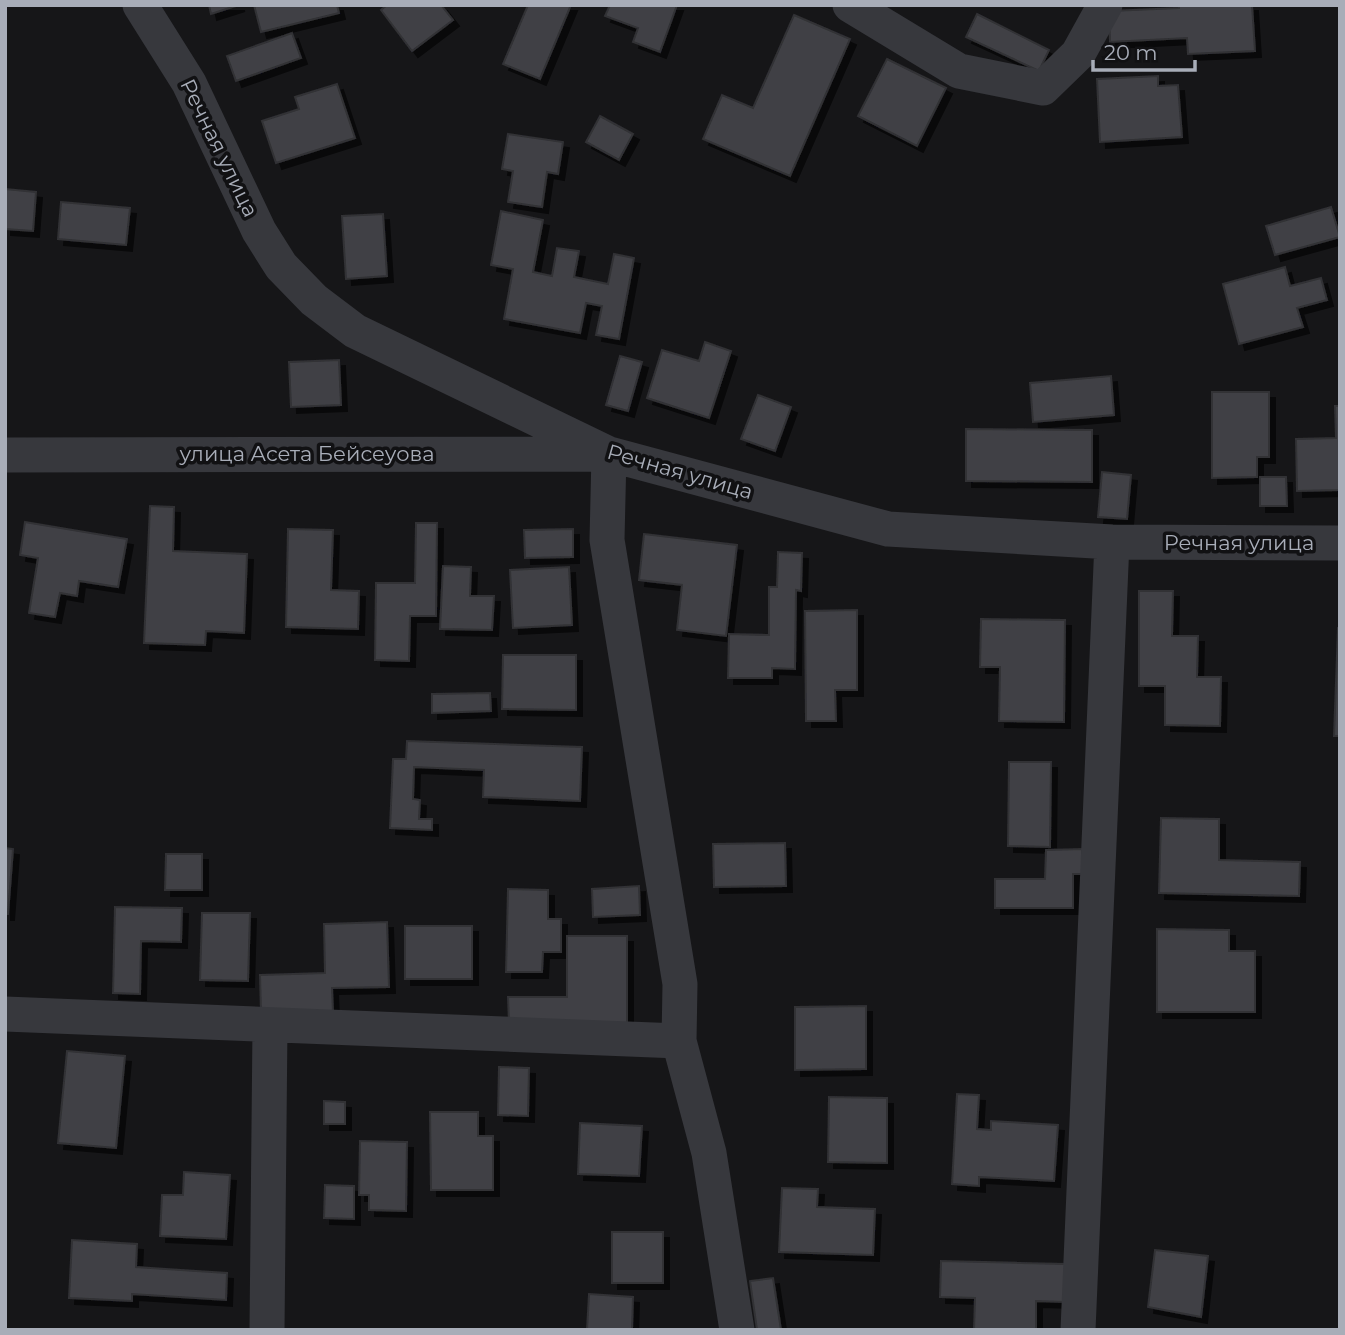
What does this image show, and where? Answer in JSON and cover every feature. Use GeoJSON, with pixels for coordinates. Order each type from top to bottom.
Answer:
{"type":"FeatureCollection","features":[{"type":"Feature","properties":{"kind":"street","name":"Речная улица"},"geometry":{"type":"LineString","coordinates":[[139,5],[189,83],[259,231],[282,266],[314,300],[355,331],[609,454],[888,529],[1112,542],[1340,543]]}},
{"type":"Feature","properties":{"kind":"street"},"geometry":{"type":"LineString","coordinates":[[850,5],[959,71],[1043,88],[1079,54],[1105,5]]}},
{"type":"Feature","properties":{"kind":"street","name":"улица Асета Бейсеуова"},"geometry":{"type":"LineString","coordinates":[[5,455],[609,454]]}},
{"type":"Feature","properties":{"kind":"street"},"geometry":{"type":"LineString","coordinates":[[609,454],[607,540],[680,984],[679,1041],[709,1153],[737,1330]]}},
{"type":"Feature","properties":{"kind":"street"},"geometry":{"type":"LineString","coordinates":[[1078,1330],[1112,542]]}},
{"type":"Feature","properties":{"kind":"street"},"geometry":{"type":"LineString","coordinates":[[5,1014],[679,1041]]}},
{"type":"Feature","properties":{"kind":"street"},"geometry":{"type":"LineString","coordinates":[[267,1330],[270,1025]]}},
{"type":"Feature","properties":{"kind":"building"},"geometry":{"type":"Polygon","coordinates":[[[209,5],[239,5],[211,14],[209,5]]]}},
{"type":"Feature","properties":{"kind":"building"},"geometry":{"type":"Polygon","coordinates":[[[254,5],[337,5],[339,13],[261,32],[254,5]]]}},
{"type":"Feature","properties":{"kind":"building"},"geometry":{"type":"Polygon","coordinates":[[[387,5],[441,5],[453,20],[412,51],[381,10],[387,5]]]}},
{"type":"Feature","properties":{"kind":"building"},"geometry":{"type":"Polygon","coordinates":[[[528,5],[571,5],[540,79],[503,64],[528,5]]]}},
{"type":"Feature","properties":{"kind":"building"},"geometry":{"type":"Polygon","coordinates":[[[610,5],[677,5],[660,52],[633,42],[638,28],[605,16],[610,5]]]}},
{"type":"Feature","properties":{"kind":"building"},"geometry":{"type":"Polygon","coordinates":[[[1179,5],[1252,5],[1255,51],[1188,54],[1187,38],[1110,42],[1109,11],[1179,8],[1179,5]]]}},
{"type":"Feature","properties":{"kind":"building"},"geometry":{"type":"Polygon","coordinates":[[[977,14],[1049,50],[1039,71],[966,37],[977,14]]]}},
{"type":"Feature","properties":{"kind":"building"},"geometry":{"type":"Polygon","coordinates":[[[794,15],[850,39],[790,176],[703,139],[722,95],[753,108],[794,15]]]}},
{"type":"Feature","properties":{"kind":"building"},"geometry":{"type":"Polygon","coordinates":[[[292,33],[301,58],[236,81],[227,56],[292,33]]]}},
{"type":"Feature","properties":{"kind":"building"},"geometry":{"type":"Polygon","coordinates":[[[887,59],[946,88],[917,146],[858,116],[887,59]]]}},
{"type":"Feature","properties":{"kind":"building"},"geometry":{"type":"Polygon","coordinates":[[[1158,76],[1158,86],[1178,85],[1182,137],[1100,142],[1097,79],[1158,76]]]}},
{"type":"Feature","properties":{"kind":"building"},"geometry":{"type":"Polygon","coordinates":[[[337,84],[355,138],[276,163],[262,121],[299,109],[295,97],[337,84]]]}},
{"type":"Feature","properties":{"kind":"building"},"geometry":{"type":"Polygon","coordinates":[[[600,116],[633,134],[619,160],[586,142],[600,116]]]}},
{"type":"Feature","properties":{"kind":"building"},"geometry":{"type":"Polygon","coordinates":[[[508,134],[563,142],[558,174],[547,172],[542,207],[508,202],[513,171],[502,169],[508,134]]]}},
{"type":"Feature","properties":{"kind":"building"},"geometry":{"type":"Polygon","coordinates":[[[5,189],[36,192],[33,231],[5,229],[5,189]]]}},
{"type":"Feature","properties":{"kind":"building"},"geometry":{"type":"Polygon","coordinates":[[[61,202],[130,208],[126,245],[58,239],[61,202]]]}},
{"type":"Feature","properties":{"kind":"building"},"geometry":{"type":"Polygon","coordinates":[[[1331,207],[1340,237],[1275,255],[1266,226],[1331,207]]]}},
{"type":"Feature","properties":{"kind":"building"},"geometry":{"type":"Polygon","coordinates":[[[501,211],[543,220],[533,272],[552,276],[557,248],[579,251],[574,277],[608,284],[614,254],[634,258],[619,339],[596,335],[602,306],[586,303],[580,333],[504,319],[513,269],[491,265],[501,211]]]}},
{"type":"Feature","properties":{"kind":"building"},"geometry":{"type":"Polygon","coordinates":[[[383,214],[387,276],[346,279],[342,216],[383,214]]]}},
{"type":"Feature","properties":{"kind":"building"},"geometry":{"type":"Polygon","coordinates":[[[1285,267],[1290,286],[1321,278],[1327,300],[1297,308],[1303,327],[1239,344],[1223,284],[1285,267]]]}},
{"type":"Feature","properties":{"kind":"building"},"geometry":{"type":"Polygon","coordinates":[[[705,342],[731,351],[709,418],[647,398],[662,350],[699,361],[705,342]]]}},
{"type":"Feature","properties":{"kind":"building"},"geometry":{"type":"Polygon","coordinates":[[[620,356],[642,362],[628,411],[606,405],[620,356]]]}},
{"type":"Feature","properties":{"kind":"building"},"geometry":{"type":"Polygon","coordinates":[[[339,360],[341,405],[291,407],[289,362],[339,360]]]}},
{"type":"Feature","properties":{"kind":"building"},"geometry":{"type":"Polygon","coordinates":[[[1111,376],[1114,415],[1033,422],[1030,383],[1111,376]]]}},
{"type":"Feature","properties":{"kind":"building"},"geometry":{"type":"Polygon","coordinates":[[[1212,392],[1269,392],[1269,457],[1257,457],[1257,477],[1212,478],[1212,392]]]}},
{"type":"Feature","properties":{"kind":"building"},"geometry":{"type":"Polygon","coordinates":[[[758,395],[791,407],[775,451],[741,439],[758,395]]]}},
{"type":"Feature","properties":{"kind":"building"},"geometry":{"type":"Polygon","coordinates":[[[1335,406],[1340,406],[1340,490],[1297,491],[1296,439],[1336,438],[1335,406]]]}},
{"type":"Feature","properties":{"kind":"building"},"geometry":{"type":"Polygon","coordinates":[[[966,429],[1092,430],[1092,482],[966,481],[966,429]]]}},
{"type":"Feature","properties":{"kind":"building"},"geometry":{"type":"Polygon","coordinates":[[[1102,472],[1131,475],[1127,519],[1098,517],[1102,472]]]}},
{"type":"Feature","properties":{"kind":"building"},"geometry":{"type":"Polygon","coordinates":[[[1260,477],[1286,477],[1287,506],[1260,506],[1260,477]]]}},
{"type":"Feature","properties":{"kind":"building"},"geometry":{"type":"Polygon","coordinates":[[[150,506],[174,507],[173,551],[247,554],[244,633],[206,631],[205,645],[144,643],[150,506]]]}},
{"type":"Feature","properties":{"kind":"building"},"geometry":{"type":"Polygon","coordinates":[[[25,522],[127,539],[118,587],[79,581],[77,596],[60,593],[55,617],[29,613],[38,558],[20,555],[25,522]]]}},
{"type":"Feature","properties":{"kind":"building"},"geometry":{"type":"Polygon","coordinates":[[[416,523],[437,523],[436,616],[410,616],[409,661],[375,660],[376,583],[415,583],[416,523]]]}},
{"type":"Feature","properties":{"kind":"building"},"geometry":{"type":"Polygon","coordinates":[[[288,529],[333,530],[331,590],[359,591],[358,629],[286,627],[288,529]]]}},
{"type":"Feature","properties":{"kind":"building"},"geometry":{"type":"Polygon","coordinates":[[[573,529],[573,557],[525,558],[524,530],[573,529]]]}},
{"type":"Feature","properties":{"kind":"building"},"geometry":{"type":"Polygon","coordinates":[[[644,534],[737,545],[726,636],[677,630],[682,585],[639,580],[644,534]]]}},
{"type":"Feature","properties":{"kind":"building"},"geometry":{"type":"Polygon","coordinates":[[[778,552],[802,553],[801,591],[796,590],[795,669],[772,668],[772,678],[728,678],[729,634],[769,635],[769,587],[777,587],[778,552]]]}},
{"type":"Feature","properties":{"kind":"building"},"geometry":{"type":"Polygon","coordinates":[[[443,566],[471,567],[470,596],[494,596],[492,630],[440,629],[443,566]]]}},
{"type":"Feature","properties":{"kind":"building"},"geometry":{"type":"Polygon","coordinates":[[[569,567],[572,625],[513,628],[510,570],[569,567]]]}},
{"type":"Feature","properties":{"kind":"building"},"geometry":{"type":"Polygon","coordinates":[[[1139,591],[1173,591],[1172,636],[1198,636],[1197,677],[1221,677],[1220,726],[1165,725],[1165,686],[1139,686],[1139,591]]]}},
{"type":"Feature","properties":{"kind":"building"},"geometry":{"type":"Polygon","coordinates":[[[857,610],[857,690],[835,690],[836,721],[806,721],[805,611],[857,610]]]}},
{"type":"Feature","properties":{"kind":"building"},"geometry":{"type":"Polygon","coordinates":[[[981,619],[1065,620],[1064,722],[999,721],[1000,667],[980,667],[981,619]]]}},
{"type":"Feature","properties":{"kind":"building"},"geometry":{"type":"Polygon","coordinates":[[[1338,628],[1340,736],[1334,736],[1338,628]]]}},
{"type":"Feature","properties":{"kind":"building"},"geometry":{"type":"Polygon","coordinates":[[[503,655],[576,655],[576,710],[502,709],[503,655]]]}},
{"type":"Feature","properties":{"kind":"building"},"geometry":{"type":"Polygon","coordinates":[[[490,693],[491,711],[432,713],[432,694],[490,693]]]}},
{"type":"Feature","properties":{"kind":"building"},"geometry":{"type":"Polygon","coordinates":[[[407,741],[582,747],[580,801],[483,797],[484,770],[414,767],[413,799],[420,800],[419,819],[432,819],[432,830],[390,828],[393,759],[406,759],[407,741]]]}},
{"type":"Feature","properties":{"kind":"building"},"geometry":{"type":"Polygon","coordinates":[[[1009,762],[1051,762],[1050,847],[1008,846],[1009,762]]]}},
{"type":"Feature","properties":{"kind":"building"},"geometry":{"type":"Polygon","coordinates":[[[1161,818],[1219,819],[1219,860],[1300,862],[1299,896],[1159,893],[1161,818]]]}},
{"type":"Feature","properties":{"kind":"building"},"geometry":{"type":"Polygon","coordinates":[[[785,843],[786,886],[714,887],[713,844],[785,843]]]}},
{"type":"Feature","properties":{"kind":"building"},"geometry":{"type":"Polygon","coordinates":[[[5,848],[13,849],[8,914],[5,914],[5,848]]]}},
{"type":"Feature","properties":{"kind":"building"},"geometry":{"type":"Polygon","coordinates":[[[1082,849],[1082,874],[1073,874],[1073,908],[995,908],[995,879],[1045,879],[1046,850],[1082,849]]]}},
{"type":"Feature","properties":{"kind":"building"},"geometry":{"type":"Polygon","coordinates":[[[166,854],[202,854],[202,890],[165,890],[166,854]]]}},
{"type":"Feature","properties":{"kind":"building"},"geometry":{"type":"Polygon","coordinates":[[[639,886],[640,915],[593,917],[592,889],[639,886]]]}},
{"type":"Feature","properties":{"kind":"building"},"geometry":{"type":"Polygon","coordinates":[[[508,889],[548,890],[548,919],[561,919],[561,952],[543,952],[542,972],[506,972],[508,889]]]}},
{"type":"Feature","properties":{"kind":"building"},"geometry":{"type":"Polygon","coordinates":[[[115,907],[182,908],[181,942],[141,941],[140,994],[113,993],[115,907]]]}},
{"type":"Feature","properties":{"kind":"building"},"geometry":{"type":"Polygon","coordinates":[[[202,913],[250,913],[248,981],[200,980],[202,913]]]}},
{"type":"Feature","properties":{"kind":"building"},"geometry":{"type":"Polygon","coordinates":[[[387,922],[389,987],[332,988],[333,1012],[261,1014],[260,975],[325,973],[324,924],[387,922]]]}},
{"type":"Feature","properties":{"kind":"building"},"geometry":{"type":"Polygon","coordinates":[[[405,926],[472,926],[472,979],[405,979],[405,926]]]}},
{"type":"Feature","properties":{"kind":"building"},"geometry":{"type":"Polygon","coordinates":[[[1157,929],[1229,930],[1229,951],[1255,951],[1255,1012],[1157,1012],[1157,929]]]}},
{"type":"Feature","properties":{"kind":"building"},"geometry":{"type":"Polygon","coordinates":[[[567,936],[627,936],[627,1023],[509,1023],[508,997],[567,997],[567,936]]]}},
{"type":"Feature","properties":{"kind":"building"},"geometry":{"type":"Polygon","coordinates":[[[866,1006],[866,1069],[795,1070],[795,1007],[866,1006]]]}},
{"type":"Feature","properties":{"kind":"building"},"geometry":{"type":"Polygon","coordinates":[[[67,1051],[125,1056],[116,1148],[58,1143],[67,1051]]]}},
{"type":"Feature","properties":{"kind":"building"},"geometry":{"type":"Polygon","coordinates":[[[499,1067],[529,1068],[528,1116],[498,1115],[499,1067]]]}},
{"type":"Feature","properties":{"kind":"building"},"geometry":{"type":"Polygon","coordinates":[[[957,1094],[979,1095],[977,1129],[991,1130],[991,1121],[1058,1125],[1054,1181],[979,1177],[979,1186],[952,1184],[957,1094]]]}},
{"type":"Feature","properties":{"kind":"building"},"geometry":{"type":"Polygon","coordinates":[[[829,1097],[887,1098],[887,1163],[828,1162],[829,1097]]]}},
{"type":"Feature","properties":{"kind":"building"},"geometry":{"type":"Polygon","coordinates":[[[324,1101],[345,1102],[345,1124],[324,1124],[324,1101]]]}},
{"type":"Feature","properties":{"kind":"building"},"geometry":{"type":"Polygon","coordinates":[[[430,1112],[478,1112],[478,1136],[493,1136],[493,1190],[431,1190],[430,1112]]]}},
{"type":"Feature","properties":{"kind":"building"},"geometry":{"type":"Polygon","coordinates":[[[580,1123],[642,1126],[639,1176],[578,1174],[580,1123]]]}},
{"type":"Feature","properties":{"kind":"building"},"geometry":{"type":"Polygon","coordinates":[[[360,1141],[407,1142],[406,1211],[369,1210],[369,1195],[359,1195],[360,1141]]]}},
{"type":"Feature","properties":{"kind":"building"},"geometry":{"type":"Polygon","coordinates":[[[184,1172],[230,1175],[226,1239],[160,1236],[162,1195],[183,1195],[184,1172]]]}},
{"type":"Feature","properties":{"kind":"building"},"geometry":{"type":"Polygon","coordinates":[[[325,1185],[354,1186],[354,1219],[324,1218],[325,1185]]]}},
{"type":"Feature","properties":{"kind":"building"},"geometry":{"type":"Polygon","coordinates":[[[782,1188],[818,1189],[817,1207],[875,1209],[873,1255],[779,1252],[782,1188]]]}},
{"type":"Feature","properties":{"kind":"building"},"geometry":{"type":"Polygon","coordinates":[[[612,1232],[663,1232],[663,1283],[612,1283],[612,1232]]]}},
{"type":"Feature","properties":{"kind":"building"},"geometry":{"type":"Polygon","coordinates":[[[72,1240],[137,1244],[136,1267],[227,1273],[226,1300],[132,1294],[132,1301],[69,1298],[72,1240]]]}},
{"type":"Feature","properties":{"kind":"building"},"geometry":{"type":"Polygon","coordinates":[[[1155,1250],[1208,1256],[1201,1317],[1148,1307],[1155,1250]]]}},
{"type":"Feature","properties":{"kind":"building"},"geometry":{"type":"Polygon","coordinates":[[[941,1261],[1066,1264],[1065,1302],[1036,1301],[1036,1330],[974,1330],[975,1298],[940,1297],[941,1261]]]}},
{"type":"Feature","properties":{"kind":"building"},"geometry":{"type":"Polygon","coordinates":[[[773,1278],[781,1330],[757,1330],[750,1281],[773,1278]]]}},
{"type":"Feature","properties":{"kind":"building"},"geometry":{"type":"Polygon","coordinates":[[[589,1294],[633,1297],[632,1330],[587,1330],[589,1294]]]}}]}
